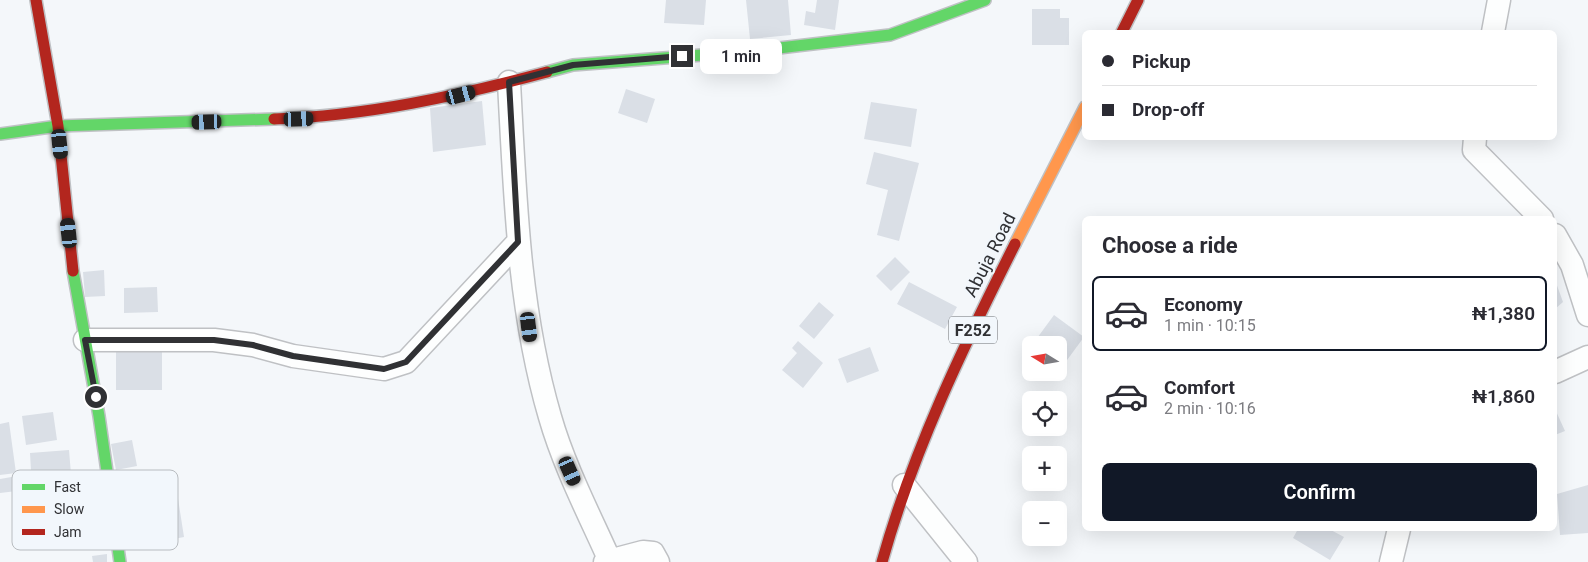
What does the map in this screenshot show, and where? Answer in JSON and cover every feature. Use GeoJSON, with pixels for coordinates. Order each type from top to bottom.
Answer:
{"type":"FeatureCollection","features":[{"type":"Feature","properties":{"kind":"street"},"geometry":{"type":"LineString","coordinates":[[36,0],[58,126],[70,251],[107,470]]}},
{"type":"Feature","properties":{"kind":"street"},"geometry":{"type":"LineString","coordinates":[[0,134],[58,126],[317,118],[461,95],[573,65],[754,51],[890,34],[985,0]]}},
{"type":"Feature","properties":{"kind":"street"},"geometry":{"type":"LineString","coordinates":[[1123,30],[1138,0]]}},
{"type":"Feature","properties":{"kind":"street"},"geometry":{"type":"LineString","coordinates":[[1493,30],[1499,0]]}},
{"type":"Feature","properties":{"kind":"street"},"geometry":{"type":"LineString","coordinates":[[509,82],[518,242],[531,344],[550,418],[562,453],[608,561],[643,552],[654,553],[658,562]]}},
{"type":"Feature","properties":{"kind":"street","name":"Abuja Road"},"geometry":{"type":"LineString","coordinates":[[882,562],[904,485],[929,425],[985,305],[1082,113]]}},
{"type":"Feature","properties":{"kind":"street"},"geometry":{"type":"LineString","coordinates":[[1474,140],[1474,150],[1539,216]]}},
{"type":"Feature","properties":{"kind":"street"},"geometry":{"type":"LineString","coordinates":[[1557,239],[1572,265],[1588,315]]}},
{"type":"Feature","properties":{"kind":"street"},"geometry":{"type":"LineString","coordinates":[[85,340],[214,340],[253,345],[293,356],[384,369],[406,362],[518,242]]}},
{"type":"Feature","properties":{"kind":"street"},"geometry":{"type":"LineString","coordinates":[[1557,371],[1588,357]]}},
{"type":"Feature","properties":{"kind":"street"},"geometry":{"type":"LineString","coordinates":[[904,485],[966,562]]}},
{"type":"Feature","properties":{"kind":"street"},"geometry":{"type":"LineString","coordinates":[[1391,562],[1398,531]]}},
{"type":"Feature","properties":{"kind":"building"},"geometry":{"type":"Polygon","coordinates":[[[666,0],[706,0],[704,25],[664,23],[666,0]]]}},
{"type":"Feature","properties":{"kind":"building"},"geometry":{"type":"Polygon","coordinates":[[[746,0],[788,0],[791,35],[750,39],[746,0]]]}},
{"type":"Feature","properties":{"kind":"building"},"geometry":{"type":"Polygon","coordinates":[[[817,0],[839,0],[835,30],[804,25],[806,11],[815,13],[817,0]]]}},
{"type":"Feature","properties":{"kind":"building"},"geometry":{"type":"Polygon","coordinates":[[[1032,9],[1060,9],[1060,18],[1069,18],[1069,45],[1032,45],[1032,9]]]}},
{"type":"Feature","properties":{"kind":"building"},"geometry":{"type":"Polygon","coordinates":[[[626,89],[655,99],[647,123],[618,113],[626,89]]]}},
{"type":"Feature","properties":{"kind":"building"},"geometry":{"type":"Polygon","coordinates":[[[482,101],[486,145],[433,152],[430,108],[482,101]]]}},
{"type":"Feature","properties":{"kind":"building"},"geometry":{"type":"Polygon","coordinates":[[[871,102],[917,109],[911,147],[864,139],[871,102]]]}},
{"type":"Feature","properties":{"kind":"building"},"geometry":{"type":"Polygon","coordinates":[[[874,152],[919,163],[899,241],[877,235],[888,190],[866,184],[874,152]]]}},
{"type":"Feature","properties":{"kind":"building"},"geometry":{"type":"Polygon","coordinates":[[[895,257],[910,272],[891,291],[876,276],[895,257]]]}},
{"type":"Feature","properties":{"kind":"building"},"geometry":{"type":"Polygon","coordinates":[[[104,270],[105,296],[85,297],[83,272],[104,270]]]}},
{"type":"Feature","properties":{"kind":"building"},"geometry":{"type":"Polygon","coordinates":[[[909,282],[957,307],[945,329],[897,304],[909,282]]]}},
{"type":"Feature","properties":{"kind":"building"},"geometry":{"type":"Polygon","coordinates":[[[1557,286],[1563,302],[1557,307],[1557,286]]]}},
{"type":"Feature","properties":{"kind":"building"},"geometry":{"type":"Polygon","coordinates":[[[157,287],[158,312],[124,313],[124,288],[157,287]]]}},
{"type":"Feature","properties":{"kind":"building"},"geometry":{"type":"Polygon","coordinates":[[[819,302],[834,315],[814,339],[799,326],[819,302]]]}},
{"type":"Feature","properties":{"kind":"building"},"geometry":{"type":"Polygon","coordinates":[[[1054,315],[1082,336],[1082,340],[1068,359],[1068,336],[1039,336],[1054,315]]]}},
{"type":"Feature","properties":{"kind":"building"},"geometry":{"type":"Polygon","coordinates":[[[798,341],[823,363],[803,388],[782,370],[797,353],[792,348],[798,341]]]}},
{"type":"Feature","properties":{"kind":"building"},"geometry":{"type":"Polygon","coordinates":[[[870,347],[879,371],[847,383],[838,359],[870,347]]]}},
{"type":"Feature","properties":{"kind":"building"},"geometry":{"type":"Polygon","coordinates":[[[116,349],[162,349],[162,390],[116,390],[116,349]]]}},
{"type":"Feature","properties":{"kind":"building"},"geometry":{"type":"Polygon","coordinates":[[[53,412],[57,440],[26,445],[22,416],[53,412]]]}},
{"type":"Feature","properties":{"kind":"building"},"geometry":{"type":"Polygon","coordinates":[[[1557,413],[1565,431],[1557,434],[1557,413]]]}},
{"type":"Feature","properties":{"kind":"building"},"geometry":{"type":"Polygon","coordinates":[[[9,422],[16,470],[12,470],[12,474],[0,475],[0,424],[9,422]]]}},
{"type":"Feature","properties":{"kind":"building"},"geometry":{"type":"Polygon","coordinates":[[[132,440],[137,466],[116,470],[111,444],[132,440]]]}},
{"type":"Feature","properties":{"kind":"building"},"geometry":{"type":"Polygon","coordinates":[[[69,450],[71,470],[31,470],[30,453],[69,450]]]}},
{"type":"Feature","properties":{"kind":"building"},"geometry":{"type":"Polygon","coordinates":[[[12,477],[12,492],[0,493],[0,479],[12,477]]]}},
{"type":"Feature","properties":{"kind":"building"},"geometry":{"type":"Polygon","coordinates":[[[1588,485],[1588,533],[1560,535],[1557,494],[1588,485]]]}},
{"type":"Feature","properties":{"kind":"building"},"geometry":{"type":"Polygon","coordinates":[[[178,499],[184,537],[178,538],[178,499]]]}},
{"type":"Feature","properties":{"kind":"building"},"geometry":{"type":"Polygon","coordinates":[[[1297,531],[1333,531],[1344,537],[1330,560],[1293,538],[1297,531]]]}},
{"type":"Feature","properties":{"kind":"building"},"geometry":{"type":"Polygon","coordinates":[[[107,554],[107,562],[93,562],[92,556],[107,554]]]}},
{"type":"Feature","properties":{"kind":"traffic: fast"},"geometry":{"type":"LineString","coordinates":[[547,72],[573,65],[754,51],[890,35],[985,0]]}},
{"type":"Feature","properties":{"kind":"traffic: fast"},"geometry":{"type":"LineString","coordinates":[[0,134],[58,126],[274,119]]}},
{"type":"Feature","properties":{"kind":"traffic: fast"},"geometry":{"type":"LineString","coordinates":[[73,271],[107,470]]}},
{"type":"Feature","properties":{"kind":"traffic: fast"},"geometry":{"type":"LineString","coordinates":[[118,550],[120,562]]}},
{"type":"Feature","properties":{"kind":"traffic: slow"},"geometry":{"type":"LineString","coordinates":[[1015,244],[1082,113]]}},
{"type":"Feature","properties":{"kind":"traffic: jam"},"geometry":{"type":"LineString","coordinates":[[36,0],[58,126],[73,271]]}},
{"type":"Feature","properties":{"kind":"traffic: jam"},"geometry":{"type":"LineString","coordinates":[[1123,30],[1138,0]]}},
{"type":"Feature","properties":{"kind":"traffic: jam"},"geometry":{"type":"LineString","coordinates":[[274,119],[343,114],[412,103],[446,97],[547,72]]}},
{"type":"Feature","properties":{"kind":"traffic: jam"},"geometry":{"type":"LineString","coordinates":[[882,562],[894,521],[924,440],[958,361],[1015,244]]}},
{"type":"Feature","properties":{"kind":"route"},"geometry":{"type":"LineString","coordinates":[[96,397],[85,340],[214,340],[253,345],[293,356],[384,369],[406,362],[518,242],[509,82],[573,65],[682,56]]}}]}
